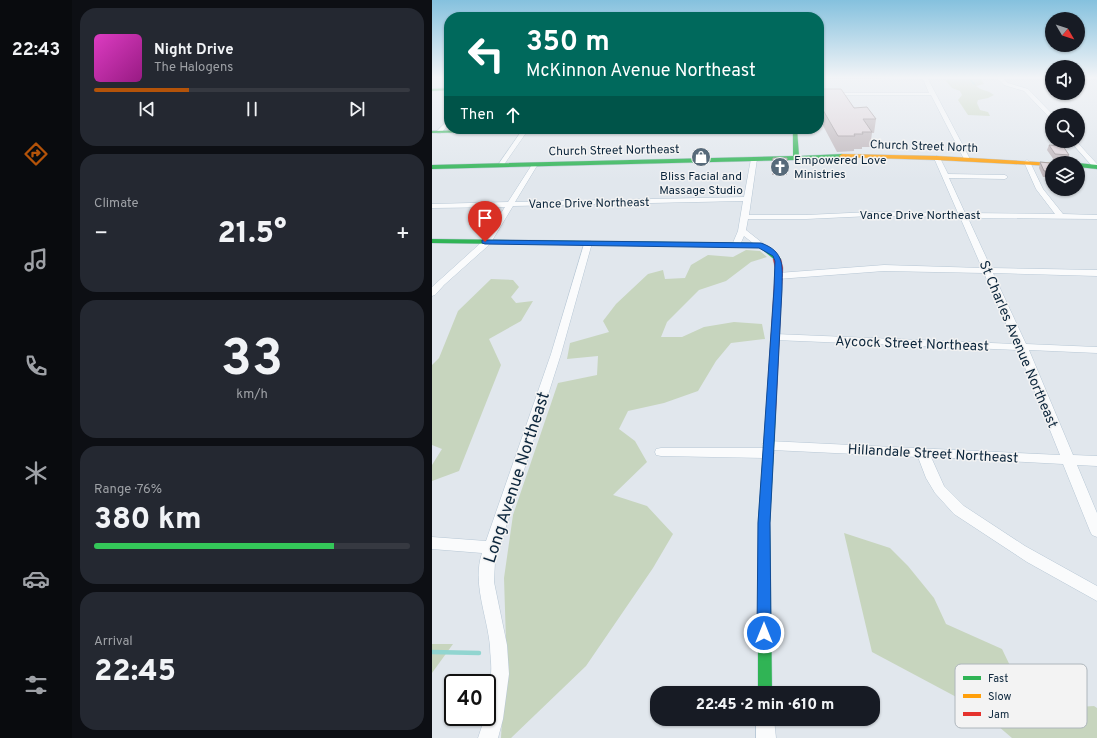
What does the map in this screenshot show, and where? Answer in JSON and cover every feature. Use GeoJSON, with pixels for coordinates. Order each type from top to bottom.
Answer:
{"type":"FeatureCollection","features":[{"type":"Feature","properties":{"kind":"street"},"geometry":{"type":"LineString","coordinates":[[942,111],[967,159]]}},
{"type":"Feature","properties":{"kind":"street"},"geometry":{"type":"LineString","coordinates":[[436,132],[444,125]]}},
{"type":"Feature","properties":{"kind":"street"},"geometry":{"type":"LineString","coordinates":[[500,165],[523,134]]}},
{"type":"Feature","properties":{"kind":"street"},"geometry":{"type":"LineString","coordinates":[[795,134],[796,158]]}},
{"type":"Feature","properties":{"kind":"street"},"geometry":{"type":"LineString","coordinates":[[1079,148],[1096,167]]}},
{"type":"Feature","properties":{"kind":"street","name":"Church Street North"},"geometry":{"type":"LineString","coordinates":[[796,158],[844,156],[937,158],[1045,163]]}},
{"type":"Feature","properties":{"kind":"street","name":"Church Street Northeast"},"geometry":{"type":"LineString","coordinates":[[432,166],[796,158]]}},
{"type":"Feature","properties":{"kind":"street","name":"St Charles Avenue Northeast"},"geometry":{"type":"LineString","coordinates":[[937,158],[1022,348],[1097,532]]}},
{"type":"Feature","properties":{"kind":"street"},"geometry":{"type":"LineString","coordinates":[[736,245],[742,231],[754,159]]}},
{"type":"Feature","properties":{"kind":"street"},"geometry":{"type":"LineString","coordinates":[[1027,162],[1040,189],[1061,217]]}},
{"type":"Feature","properties":{"kind":"street"},"geometry":{"type":"LineString","coordinates":[[432,293],[441,283],[487,242],[535,164]]}},
{"type":"Feature","properties":{"kind":"street"},"geometry":{"type":"LineString","coordinates":[[1085,166],[1096,167]]}},
{"type":"Feature","properties":{"kind":"street"},"geometry":{"type":"LineString","coordinates":[[946,176],[1005,177]]}},
{"type":"Feature","properties":{"kind":"street","name":"Vance Drive Northeast"},"geometry":{"type":"LineString","coordinates":[[432,206],[747,199]]}},
{"type":"Feature","properties":{"kind":"street","name":"Vance Drive Northeast"},"geometry":{"type":"LineString","coordinates":[[744,217],[806,217],[871,214],[1097,217]]}},
{"type":"Feature","properties":{"kind":"street"},"geometry":{"type":"LineString","coordinates":[[742,231],[761,246],[776,255],[778,261],[764,523],[765,686]]}},
{"type":"Feature","properties":{"kind":"street"},"geometry":{"type":"LineString","coordinates":[[432,241],[761,246]]}},
{"type":"Feature","properties":{"kind":"street","name":"Long Avenue Northeast"},"geometry":{"type":"LineString","coordinates":[[488,738],[494,719],[500,674],[498,645],[486,582],[487,561],[490,547],[556,354],[588,243]]}},
{"type":"Feature","properties":{"kind":"street"},"geometry":{"type":"LineString","coordinates":[[778,276],[884,268],[1097,273]]}},
{"type":"Feature","properties":{"kind":"street","name":"Aycock Street Northeast"},"geometry":{"type":"LineString","coordinates":[[775,337],[1097,350]]}},
{"type":"Feature","properties":{"kind":"street","name":"Hillandale Street Northeast"},"geometry":{"type":"LineString","coordinates":[[661,452],[768,449],[923,452],[1097,462]]}},
{"type":"Feature","properties":{"kind":"street"},"geometry":{"type":"LineString","coordinates":[[923,452],[930,473],[940,491],[948,501],[965,515],[1024,553],[1097,594]]}},
{"type":"Feature","properties":{"kind":"street"},"geometry":{"type":"LineString","coordinates":[[432,544],[490,547]]}},
{"type":"Feature","properties":{"kind":"street"},"geometry":{"type":"LineString","coordinates":[[765,726],[766,738]]}},
{"type":"Feature","properties":{"kind":"green space"},"geometry":{"type":"Polygon","coordinates":[[[966,111],[986,111],[988,112],[990,116],[968,115],[966,111]]]}},
{"type":"Feature","properties":{"kind":"green space"},"geometry":{"type":"Polygon","coordinates":[[[746,250],[760,251],[767,257],[751,262],[726,281],[699,290],[667,322],[661,337],[682,337],[704,327],[734,322],[762,324],[765,339],[731,343],[716,361],[698,391],[664,403],[628,411],[619,429],[635,441],[647,462],[613,495],[647,506],[673,534],[653,568],[586,666],[511,738],[501,738],[506,641],[504,578],[513,515],[558,383],[597,375],[598,356],[567,359],[570,343],[609,332],[603,321],[616,304],[648,274],[663,270],[665,279],[685,278],[691,265],[708,255],[733,257],[746,250]]]}},
{"type":"Feature","properties":{"kind":"green space"},"geometry":{"type":"Polygon","coordinates":[[[491,279],[513,280],[519,287],[511,297],[516,303],[533,301],[521,321],[489,339],[501,365],[459,471],[432,481],[432,465],[442,449],[432,445],[432,365],[439,358],[458,311],[491,279]]]}},
{"type":"Feature","properties":{"kind":"green space"},"geometry":{"type":"Polygon","coordinates":[[[844,533],[890,548],[908,566],[934,598],[946,624],[1002,649],[1009,664],[955,664],[955,696],[872,652],[844,533]]]}},
{"type":"Feature","properties":{"kind":"green space"},"geometry":{"type":"Polygon","coordinates":[[[432,644],[453,644],[432,673],[432,644]]]}},
{"type":"Feature","properties":{"kind":"green space"},"geometry":{"type":"Polygon","coordinates":[[[1087,706],[1094,706],[1097,708],[1097,738],[1012,738],[1000,728],[1087,728],[1087,706]]]}},
{"type":"Feature","properties":{"kind":"building"},"geometry":{"type":"Polygon","coordinates":[[[824,111],[870,111],[876,119],[863,119],[872,132],[862,132],[863,134],[854,134],[855,136],[838,136],[824,111]]]}},
{"type":"Feature","properties":{"kind":"building"},"geometry":{"type":"Polygon","coordinates":[[[1051,148],[1064,148],[1069,155],[1055,154],[1051,148]]]}},
{"type":"Feature","properties":{"kind":"building"},"geometry":{"type":"Polygon","coordinates":[[[773,158],[787,158],[787,169],[772,169],[773,158]]]}},
{"type":"Feature","properties":{"kind":"building"},"geometry":{"type":"Polygon","coordinates":[[[1040,162],[1045,162],[1044,171],[1040,162]]]}},
{"type":"Feature","properties":{"kind":"waterway"},"geometry":{"type":"LineString","coordinates":[[432,652],[479,653]]}},
{"type":"Feature","properties":{"kind":"traffic: fast"},"geometry":{"type":"LineString","coordinates":[[432,132],[444,132]]}},
{"type":"Feature","properties":{"kind":"traffic: fast"},"geometry":{"type":"LineString","coordinates":[[795,134],[796,158]]}},
{"type":"Feature","properties":{"kind":"traffic: fast"},"geometry":{"type":"LineString","coordinates":[[432,167],[842,156]]}},
{"type":"Feature","properties":{"kind":"traffic: fast"},"geometry":{"type":"LineString","coordinates":[[1085,166],[1097,167]]}},
{"type":"Feature","properties":{"kind":"traffic: fast"},"geometry":{"type":"LineString","coordinates":[[432,241],[761,245],[777,259]]}},
{"type":"Feature","properties":{"kind":"traffic: fast"},"geometry":{"type":"LineString","coordinates":[[765,686],[764,523],[771,411]]}},
{"type":"Feature","properties":{"kind":"traffic: slow"},"geometry":{"type":"LineString","coordinates":[[842,156],[937,158],[1045,164]]}},
{"type":"Feature","properties":{"kind":"traffic: jam"},"geometry":{"type":"LineString","coordinates":[[771,411],[779,268],[777,259]]}},
{"type":"Feature","properties":{"kind":"place","name":"Bliss Facial and Massage Studio"},"geometry":{"type":"Point","coordinates":[701,157]}},
{"type":"Feature","properties":{"kind":"place","name":"Empowered Love Ministries"},"geometry":{"type":"Point","coordinates":[780,167]}},
{"type":"Feature","properties":{"kind":"route"},"geometry":{"type":"LineString","coordinates":[[485,242],[761,246],[776,255],[778,261],[778,289],[764,523],[764,633]]}}]}
